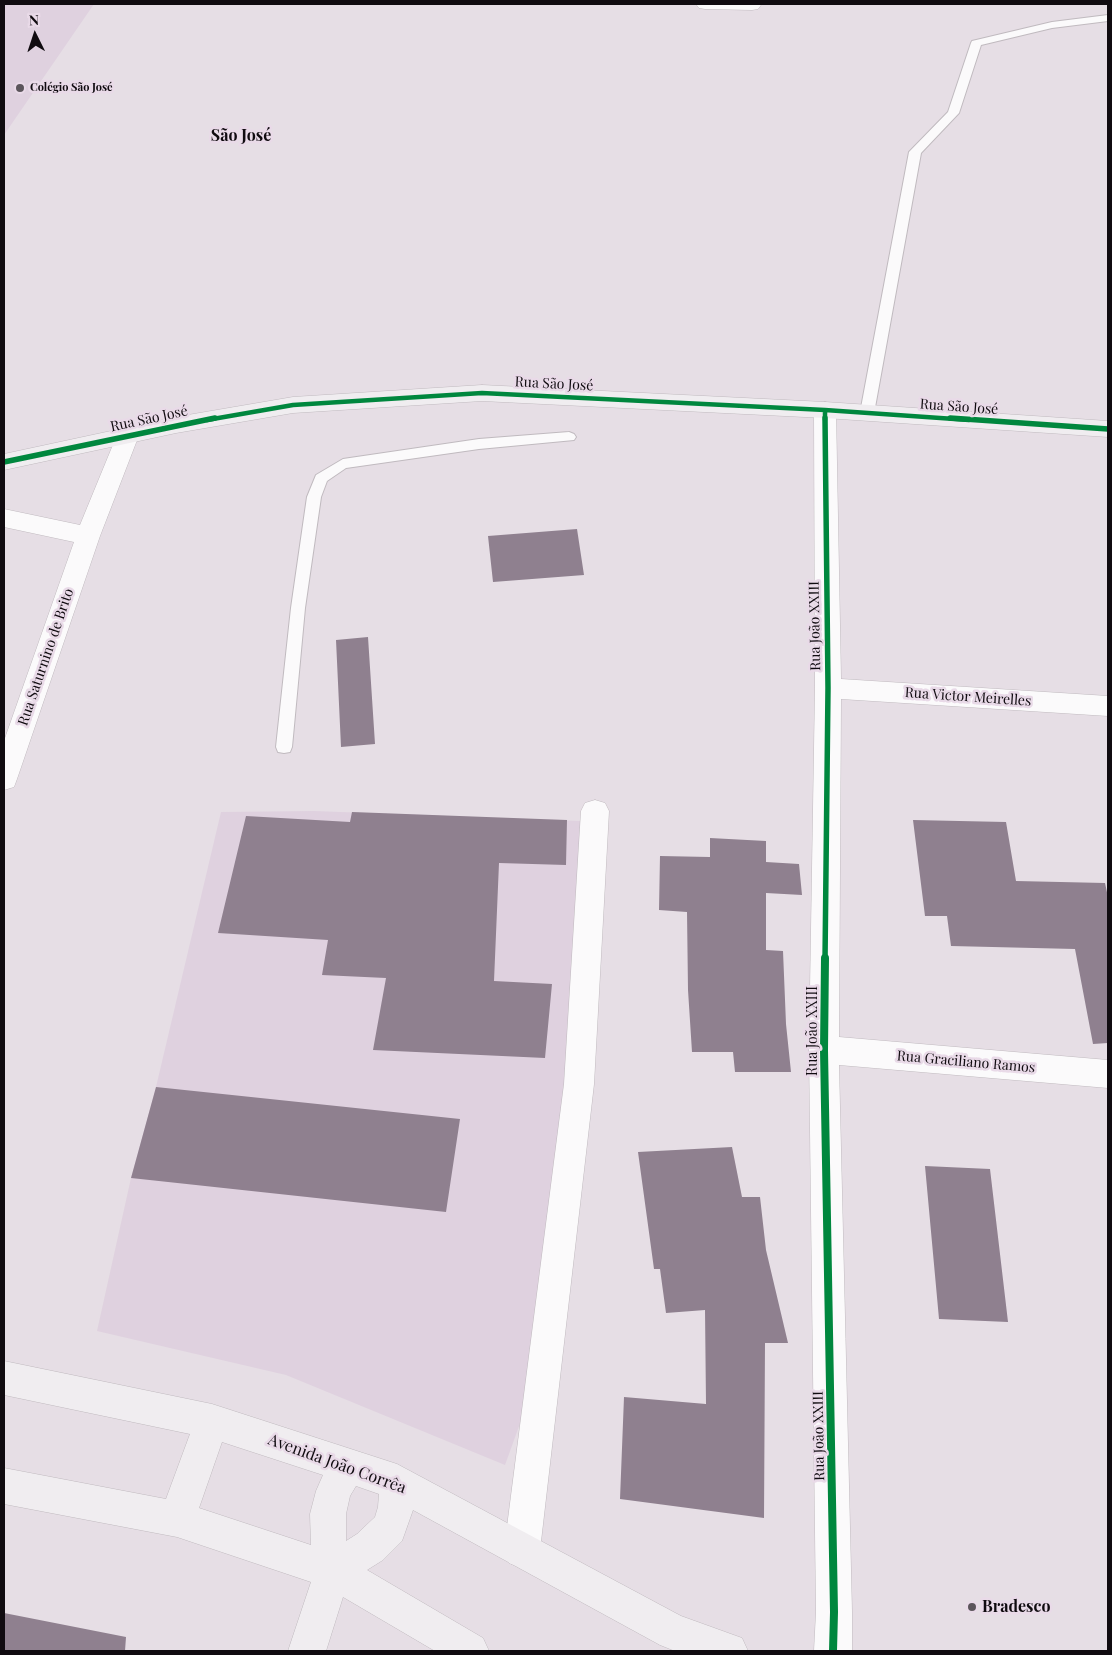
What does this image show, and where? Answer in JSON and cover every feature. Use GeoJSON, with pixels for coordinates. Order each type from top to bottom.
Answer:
{"type":"FeatureCollection","features":[{"type":"Feature","properties":{"kind":"street"},"geometry":{"type":"LineString","coordinates":[[705,4],[752,5]]}},
{"type":"Feature","properties":{"kind":"street","name":"Rua São José"},"geometry":{"type":"LineString","coordinates":[[4,462],[128,435],[293,404],[482,393],[825,410],[1108,429]]}},
{"type":"Feature","properties":{"kind":"street","name":"Rua João XXIII"},"geometry":{"type":"LineString","coordinates":[[825,410],[828,688],[824,1050],[834,1602],[833,1651]]}},
{"type":"Feature","properties":{"kind":"street","name":"Rua Saturnino de Brito"},"geometry":{"type":"LineString","coordinates":[[4,779],[88,536],[128,435]]}},
{"type":"Feature","properties":{"kind":"street"},"geometry":{"type":"LineString","coordinates":[[4,518],[88,536]]}},
{"type":"Feature","properties":{"kind":"street","name":"Rua Victor Meirelles"},"geometry":{"type":"LineString","coordinates":[[828,688],[1108,706]]}},
{"type":"Feature","properties":{"kind":"street"},"geometry":{"type":"LineString","coordinates":[[522,1550],[579,1084],[595,811]]}},
{"type":"Feature","properties":{"kind":"street","name":"Rua Graciliano Ramos"},"geometry":{"type":"LineString","coordinates":[[824,1050],[1108,1074]]}},
{"type":"Feature","properties":{"kind":"street","name":"Avenida João Corrêa"},"geometry":{"type":"LineString","coordinates":[[6,1386],[212,1421],[397,1482],[673,1632],[729,1651]]}},
{"type":"Feature","properties":{"kind":"street"},"geometry":{"type":"LineString","coordinates":[[177,1519],[212,1421]]}},
{"type":"Feature","properties":{"kind":"street"},"geometry":{"type":"LineString","coordinates":[[307,1651],[332,1571],[327,1536],[328,1514],[334,1491],[348,1465]]}},
{"type":"Feature","properties":{"kind":"street"},"geometry":{"type":"LineString","coordinates":[[332,1571],[370,1547],[389,1528],[396,1507],[397,1482]]}},
{"type":"Feature","properties":{"kind":"street"},"geometry":{"type":"LineString","coordinates":[[4,1486],[177,1519],[332,1571],[470,1651]]}},
{"type":"Feature","properties":{"kind":"lane"},"geometry":{"type":"LineString","coordinates":[[867,413],[915,152],[954,113],[976,43],[1052,25],[1108,18]]}},
{"type":"Feature","properties":{"kind":"lane"},"geometry":{"type":"LineString","coordinates":[[284,747],[298,608],[314,497],[322,478],[343,464],[479,444],[569,436]]}},
{"type":"Feature","properties":{"kind":"shaded area","name":"Colégio São José"},"geometry":{"type":"Polygon","coordinates":[[[4,4],[94,4],[4,135],[4,4]]]}},
{"type":"Feature","properties":{"kind":"shaded area"},"geometry":{"type":"Polygon","coordinates":[[[314,811],[607,822],[531,1393],[505,1465],[286,1375],[97,1331],[131,1178],[156,1087],[221,812],[314,811]]]}},
{"type":"Feature","properties":{"kind":"building"},"geometry":{"type":"Polygon","coordinates":[[[577,529],[584,575],[493,582],[488,536],[577,529]]]}},
{"type":"Feature","properties":{"kind":"building"},"geometry":{"type":"Polygon","coordinates":[[[368,637],[375,744],[341,747],[336,640],[368,637]]]}},
{"type":"Feature","properties":{"kind":"building"},"geometry":{"type":"Polygon","coordinates":[[[352,812],[567,820],[566,865],[499,863],[494,981],[552,984],[545,1058],[373,1050],[386,978],[322,975],[328,940],[218,933],[246,816],[350,822],[352,812]]]}},
{"type":"Feature","properties":{"kind":"building"},"geometry":{"type":"Polygon","coordinates":[[[913,820],[1006,822],[1016,881],[1105,883],[1108,897],[1108,1043],[1093,1044],[1075,949],[951,946],[947,916],[925,916],[913,820]]]}},
{"type":"Feature","properties":{"kind":"building"},"geometry":{"type":"Polygon","coordinates":[[[710,838],[766,841],[766,862],[799,864],[802,895],[766,893],[766,950],[783,951],[786,1024],[791,1072],[735,1072],[733,1052],[692,1052],[688,990],[687,912],[659,910],[660,856],[710,857],[710,838]]]}},
{"type":"Feature","properties":{"kind":"building"},"geometry":{"type":"Polygon","coordinates":[[[156,1087],[460,1119],[446,1212],[131,1178],[156,1087]]]}},
{"type":"Feature","properties":{"kind":"building"},"geometry":{"type":"Polygon","coordinates":[[[732,1147],[742,1197],[760,1197],[766,1250],[788,1343],[765,1343],[764,1518],[620,1499],[624,1397],[706,1404],[705,1310],[666,1313],[660,1269],[654,1269],[638,1152],[732,1147]]]}},
{"type":"Feature","properties":{"kind":"building"},"geometry":{"type":"Polygon","coordinates":[[[925,1166],[990,1169],[1008,1322],[939,1319],[925,1166]]]}},
{"type":"Feature","properties":{"kind":"building"},"geometry":{"type":"Polygon","coordinates":[[[4,1613],[126,1637],[125,1651],[4,1651],[4,1613]]]}},
{"type":"Feature","properties":{"kind":"cycle path"},"geometry":{"type":"LineString","coordinates":[[4,462],[176,425],[293,405],[482,393],[825,410],[1108,429]]}},
{"type":"Feature","properties":{"kind":"cycle path"},"geometry":{"type":"LineString","coordinates":[[825,410],[828,688],[824,1050],[834,1612],[833,1651]]}},
{"type":"Feature","properties":{"kind":"place","name":"Colégio São José"},"geometry":{"type":"Point","coordinates":[20,88]}},
{"type":"Feature","properties":{"kind":"place","name":"Bradesco"},"geometry":{"type":"Point","coordinates":[972,1607]}},
{"type":"Feature","properties":{"kind":"district","name":"São José"},"geometry":{"type":"Point","coordinates":[241,136]}}]}
